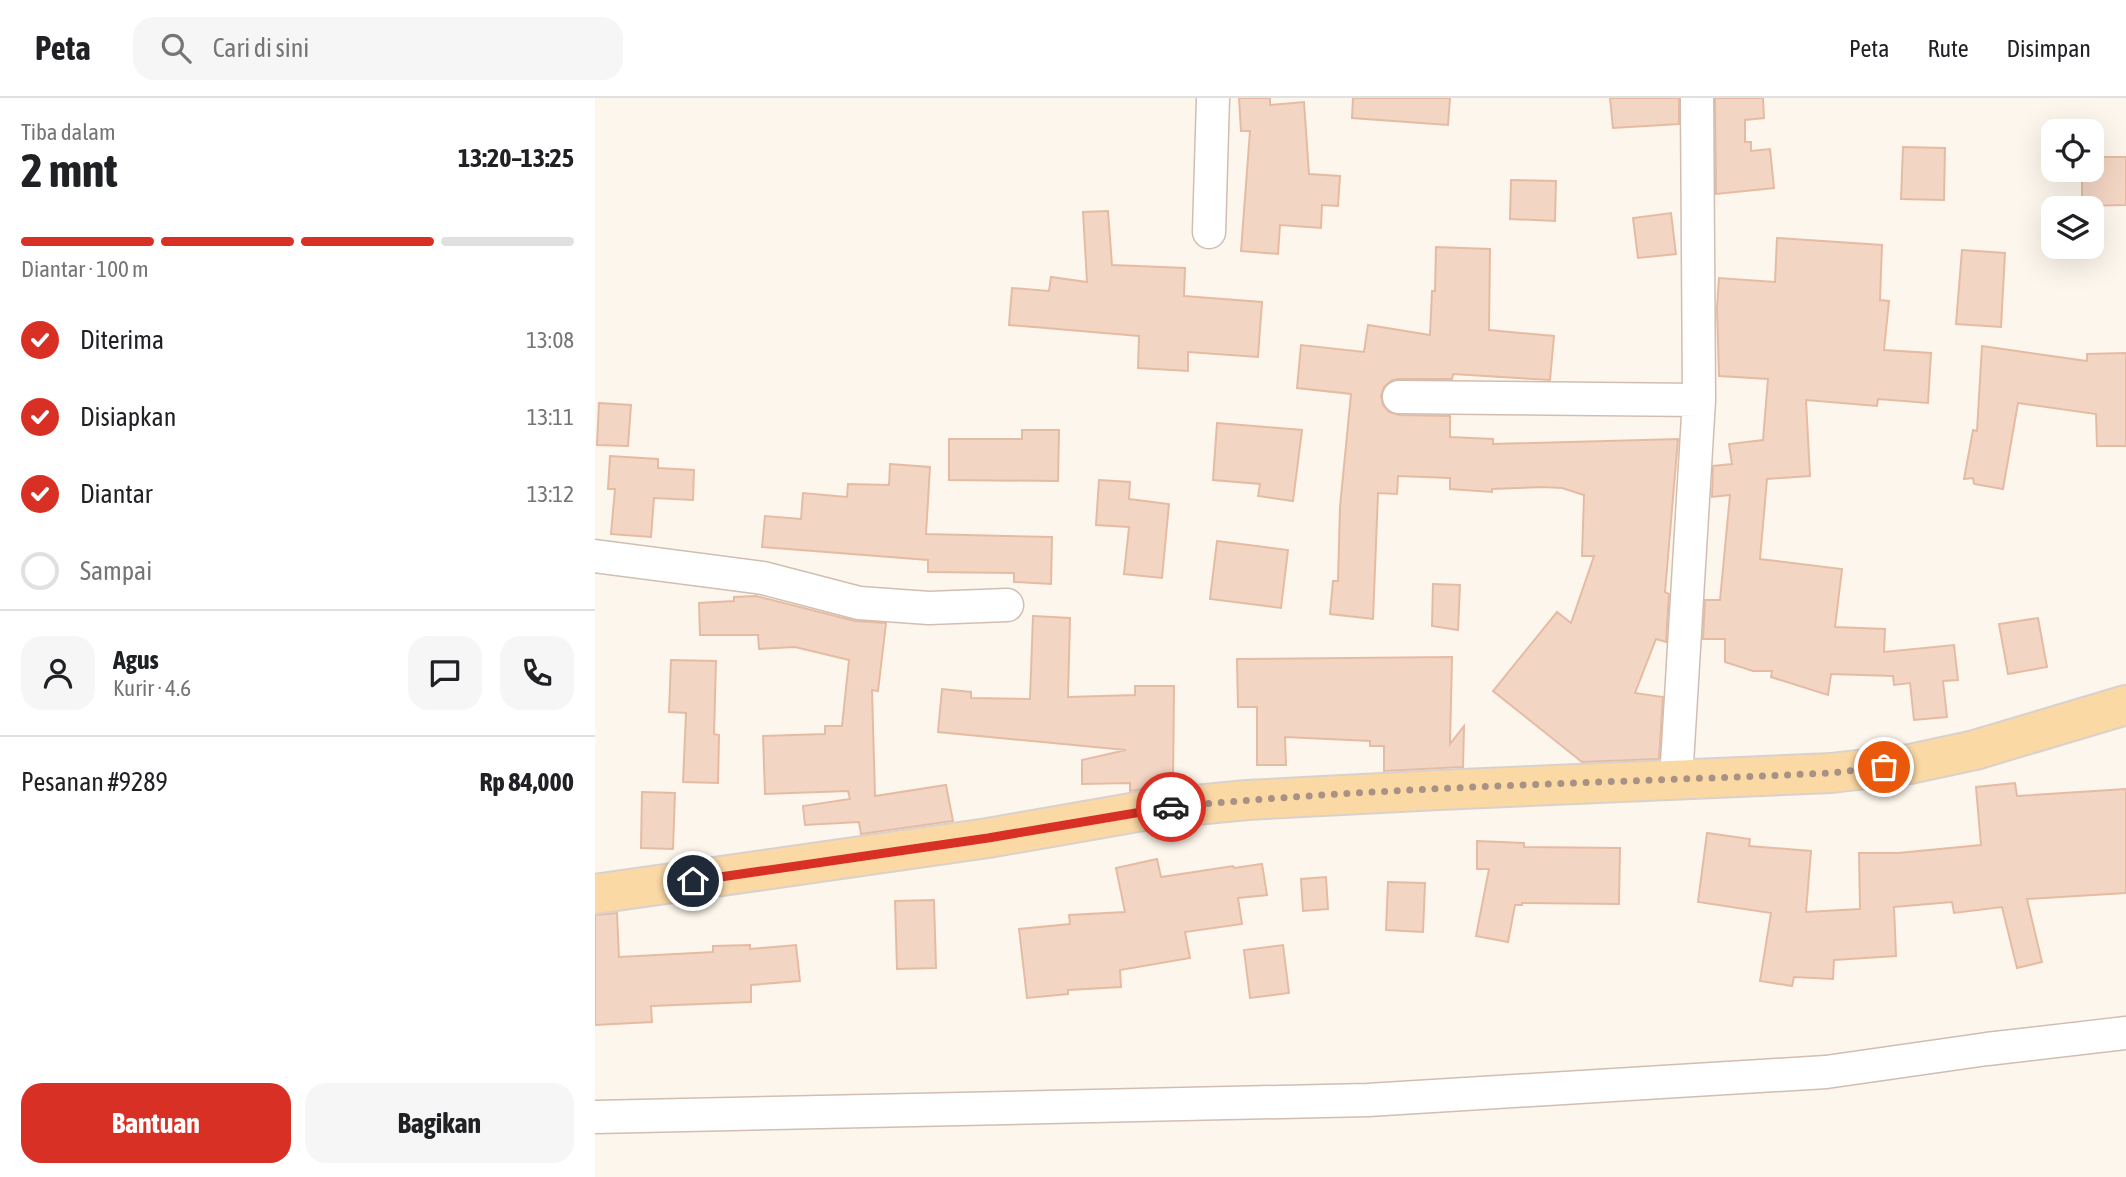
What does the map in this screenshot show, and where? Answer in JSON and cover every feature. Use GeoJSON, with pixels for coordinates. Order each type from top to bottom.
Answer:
{"type":"FeatureCollection","features":[{"type":"Feature","properties":{"kind":"main road"},"geometry":{"type":"LineString","coordinates":[[595,894],[974,840],[1154,809],[1275,799],[1831,773],[1910,764],[1975,750],[2126,705]]}},
{"type":"Feature","properties":{"kind":"street"},"geometry":{"type":"LineString","coordinates":[[1209,232],[1213,98]]}},
{"type":"Feature","properties":{"kind":"street"},"geometry":{"type":"LineString","coordinates":[[1677,780],[1699,400],[1697,98]]}},
{"type":"Feature","properties":{"kind":"street"},"geometry":{"type":"LineString","coordinates":[[1399,397],[1699,400]]}},
{"type":"Feature","properties":{"kind":"street"},"geometry":{"type":"LineString","coordinates":[[595,556],[763,578],[859,603],[929,608],[1007,605]]}},
{"type":"Feature","properties":{"kind":"street"},"geometry":{"type":"LineString","coordinates":[[595,1117],[1368,1100],[1826,1072],[2126,1033]]}},
{"type":"Feature","properties":{"kind":"building"},"geometry":{"type":"Polygon","coordinates":[[[1239,98],[1270,98],[1270,105],[1304,102],[1309,174],[1340,176],[1338,206],[1322,205],[1321,228],[1280,225],[1278,254],[1241,251],[1250,131],[1241,131],[1239,98]]]}},
{"type":"Feature","properties":{"kind":"building"},"geometry":{"type":"Polygon","coordinates":[[[1353,98],[1450,98],[1448,125],[1352,118],[1353,98]]]}},
{"type":"Feature","properties":{"kind":"building"},"geometry":{"type":"Polygon","coordinates":[[[1610,98],[1679,98],[1679,124],[1613,128],[1610,98]]]}},
{"type":"Feature","properties":{"kind":"building"},"geometry":{"type":"Polygon","coordinates":[[[1715,98],[1763,98],[1764,118],[1745,120],[1745,142],[1751,142],[1751,151],[1770,149],[1774,188],[1716,194],[1715,98]]]}},
{"type":"Feature","properties":{"kind":"building"},"geometry":{"type":"Polygon","coordinates":[[[1903,147],[1945,148],[1944,200],[1901,199],[1903,147]]]}},
{"type":"Feature","properties":{"kind":"building"},"geometry":{"type":"Polygon","coordinates":[[[2104,157],[2126,157],[2126,205],[2104,206],[2104,196],[2082,196],[2082,182],[2104,182],[2104,157]]]}},
{"type":"Feature","properties":{"kind":"building"},"geometry":{"type":"Polygon","coordinates":[[[1511,180],[1556,181],[1555,221],[1510,219],[1511,180]]]}},
{"type":"Feature","properties":{"kind":"building"},"geometry":{"type":"Polygon","coordinates":[[[1108,211],[1112,265],[1185,268],[1184,296],[1262,302],[1258,357],[1188,352],[1188,371],[1138,368],[1139,336],[1009,325],[1012,288],[1049,291],[1051,277],[1087,282],[1083,212],[1108,211]]]}},
{"type":"Feature","properties":{"kind":"building"},"geometry":{"type":"Polygon","coordinates":[[[1671,213],[1676,254],[1638,258],[1633,218],[1671,213]]]}},
{"type":"Feature","properties":{"kind":"building"},"geometry":{"type":"Polygon","coordinates":[[[1777,238],[1882,245],[1880,300],[1889,301],[1884,350],[1931,353],[1928,403],[1878,399],[1877,406],[1806,400],[1810,476],[1767,479],[1760,559],[1842,569],[1835,627],[1885,629],[1884,652],[1954,645],[1958,680],[1943,681],[1947,717],[1914,720],[1910,683],[1894,685],[1893,676],[1831,674],[1828,695],[1771,677],[1772,671],[1753,671],[1725,662],[1725,639],[1703,639],[1705,600],[1720,600],[1730,495],[1712,497],[1713,466],[1732,464],[1729,444],[1763,440],[1768,379],[1719,376],[1719,278],[1775,282],[1777,238]]]}},
{"type":"Feature","properties":{"kind":"building"},"geometry":{"type":"Polygon","coordinates":[[[1436,247],[1490,249],[1489,330],[1554,336],[1550,380],[1453,374],[1452,379],[1398,379],[1384,387],[1381,396],[1383,405],[1389,412],[1399,415],[1450,416],[1450,437],[1493,439],[1493,444],[1678,439],[1665,592],[1669,594],[1666,642],[1656,639],[1635,693],[1663,697],[1659,759],[1582,762],[1493,691],[1557,612],[1571,623],[1594,556],[1582,556],[1584,495],[1562,488],[1542,487],[1492,489],[1492,492],[1450,489],[1450,478],[1398,476],[1397,494],[1378,493],[1373,619],[1330,614],[1333,581],[1338,581],[1340,507],[1351,394],[1297,388],[1301,345],[1364,352],[1368,325],[1430,335],[1436,247]]]}},
{"type":"Feature","properties":{"kind":"building"},"geometry":{"type":"Polygon","coordinates":[[[1962,250],[2005,253],[2001,327],[1956,324],[1962,250]]]}},
{"type":"Feature","properties":{"kind":"building"},"geometry":{"type":"Polygon","coordinates":[[[1982,346],[2087,361],[2087,354],[2126,353],[2126,446],[2097,446],[2096,414],[2018,403],[2003,489],[1974,484],[1973,478],[1964,479],[1973,430],[1977,431],[1982,346]]]}},
{"type":"Feature","properties":{"kind":"building"},"geometry":{"type":"Polygon","coordinates":[[[599,403],[631,405],[628,446],[597,445],[599,403]]]}},
{"type":"Feature","properties":{"kind":"building"},"geometry":{"type":"Polygon","coordinates":[[[1217,423],[1302,430],[1293,501],[1258,496],[1260,484],[1213,480],[1217,423]]]}},
{"type":"Feature","properties":{"kind":"building"},"geometry":{"type":"Polygon","coordinates":[[[1022,430],[1059,430],[1058,481],[949,480],[949,439],[1022,439],[1022,430]]]}},
{"type":"Feature","properties":{"kind":"building"},"geometry":{"type":"Polygon","coordinates":[[[610,456],[658,459],[658,468],[694,470],[693,500],[654,498],[651,537],[611,534],[615,489],[608,489],[610,456]]]}},
{"type":"Feature","properties":{"kind":"building"},"geometry":{"type":"Polygon","coordinates":[[[890,464],[930,467],[926,534],[1052,537],[1051,584],[1014,582],[1014,573],[928,572],[928,560],[762,547],[765,516],[801,519],[803,493],[847,497],[848,484],[889,485],[890,464]]]}},
{"type":"Feature","properties":{"kind":"building"},"geometry":{"type":"Polygon","coordinates":[[[1099,480],[1130,482],[1129,499],[1169,504],[1162,578],[1124,574],[1129,527],[1096,525],[1099,480]]]}},
{"type":"Feature","properties":{"kind":"building"},"geometry":{"type":"Polygon","coordinates":[[[1217,541],[1288,550],[1281,608],[1210,599],[1217,541]]]}},
{"type":"Feature","properties":{"kind":"building"},"geometry":{"type":"Polygon","coordinates":[[[1433,584],[1460,585],[1458,630],[1432,626],[1433,584]]]}},
{"type":"Feature","properties":{"kind":"building"},"geometry":{"type":"Polygon","coordinates":[[[756,596],[855,621],[886,623],[878,691],[872,690],[875,796],[946,785],[953,821],[861,834],[859,822],[805,825],[803,806],[850,799],[848,791],[765,794],[763,736],[825,734],[825,726],[842,726],[849,660],[795,647],[759,649],[758,635],[700,635],[699,603],[734,601],[734,597],[756,596]]]}},
{"type":"Feature","properties":{"kind":"building"},"geometry":{"type":"Polygon","coordinates":[[[1033,616],[1070,618],[1068,697],[1135,695],[1135,686],[1174,686],[1173,785],[1130,791],[1130,783],[1082,784],[1082,760],[1126,750],[938,732],[942,689],[971,692],[971,698],[1030,699],[1033,616]]]}},
{"type":"Feature","properties":{"kind":"building"},"geometry":{"type":"Polygon","coordinates":[[[2038,618],[2047,667],[2008,674],[1999,624],[2038,618]]]}},
{"type":"Feature","properties":{"kind":"building"},"geometry":{"type":"Polygon","coordinates":[[[1452,657],[1450,744],[1464,726],[1463,767],[1384,771],[1384,746],[1370,746],[1370,741],[1285,737],[1286,765],[1257,765],[1257,707],[1238,707],[1237,659],[1452,657]]]}},
{"type":"Feature","properties":{"kind":"building"},"geometry":{"type":"Polygon","coordinates":[[[671,660],[716,661],[714,734],[719,735],[718,783],[683,782],[686,713],[669,712],[671,660]]]}},
{"type":"Feature","properties":{"kind":"building"},"geometry":{"type":"Polygon","coordinates":[[[2015,783],[2017,796],[2126,789],[2126,893],[2027,899],[2042,962],[2017,968],[2002,907],[1954,913],[1952,902],[1894,907],[1896,956],[1834,960],[1833,979],[1794,977],[1792,986],[1760,981],[1771,913],[1698,902],[1707,833],[1750,839],[1749,846],[1811,851],[1806,912],[1860,909],[1859,853],[1898,853],[1981,845],[1976,787],[2015,783]]]}},
{"type":"Feature","properties":{"kind":"building"},"geometry":{"type":"Polygon","coordinates":[[[642,792],[675,793],[673,849],[641,848],[642,792]]]}},
{"type":"Feature","properties":{"kind":"building"},"geometry":{"type":"Polygon","coordinates":[[[1477,841],[1524,843],[1524,847],[1620,848],[1619,904],[1522,903],[1515,905],[1508,942],[1476,936],[1489,869],[1477,869],[1477,841]]]}},
{"type":"Feature","properties":{"kind":"building"},"geometry":{"type":"Polygon","coordinates":[[[1157,859],[1161,877],[1262,864],[1267,895],[1238,898],[1242,924],[1185,932],[1190,958],[1120,970],[1121,987],[1068,990],[1068,994],[1027,998],[1019,929],[1070,924],[1069,915],[1125,912],[1116,868],[1157,859]]]}},
{"type":"Feature","properties":{"kind":"building"},"geometry":{"type":"Polygon","coordinates":[[[1326,877],[1328,909],[1303,911],[1301,879],[1326,877]]]}},
{"type":"Feature","properties":{"kind":"building"},"geometry":{"type":"Polygon","coordinates":[[[1388,882],[1425,883],[1423,932],[1386,930],[1388,882]]]}},
{"type":"Feature","properties":{"kind":"building"},"geometry":{"type":"Polygon","coordinates":[[[934,900],[936,968],[897,969],[895,901],[934,900]]]}},
{"type":"Feature","properties":{"kind":"building"},"geometry":{"type":"Polygon","coordinates":[[[617,913],[619,957],[713,952],[713,946],[750,945],[750,949],[796,945],[800,981],[751,985],[751,1002],[651,1006],[652,1022],[595,1025],[595,915],[617,913]]]}},
{"type":"Feature","properties":{"kind":"building"},"geometry":{"type":"Polygon","coordinates":[[[1283,945],[1289,993],[1250,998],[1244,950],[1283,945]]]}},
{"type":"Feature","properties":{"kind":"way so far"},"geometry":{"type":"LineString","coordinates":[[1171,807],[1247,800],[1439,790],[1831,773],[1884,767]]}},
{"type":"Feature","properties":{"kind":"route"},"geometry":{"type":"LineString","coordinates":[[693,881],[988,838],[1171,807]]}}]}
